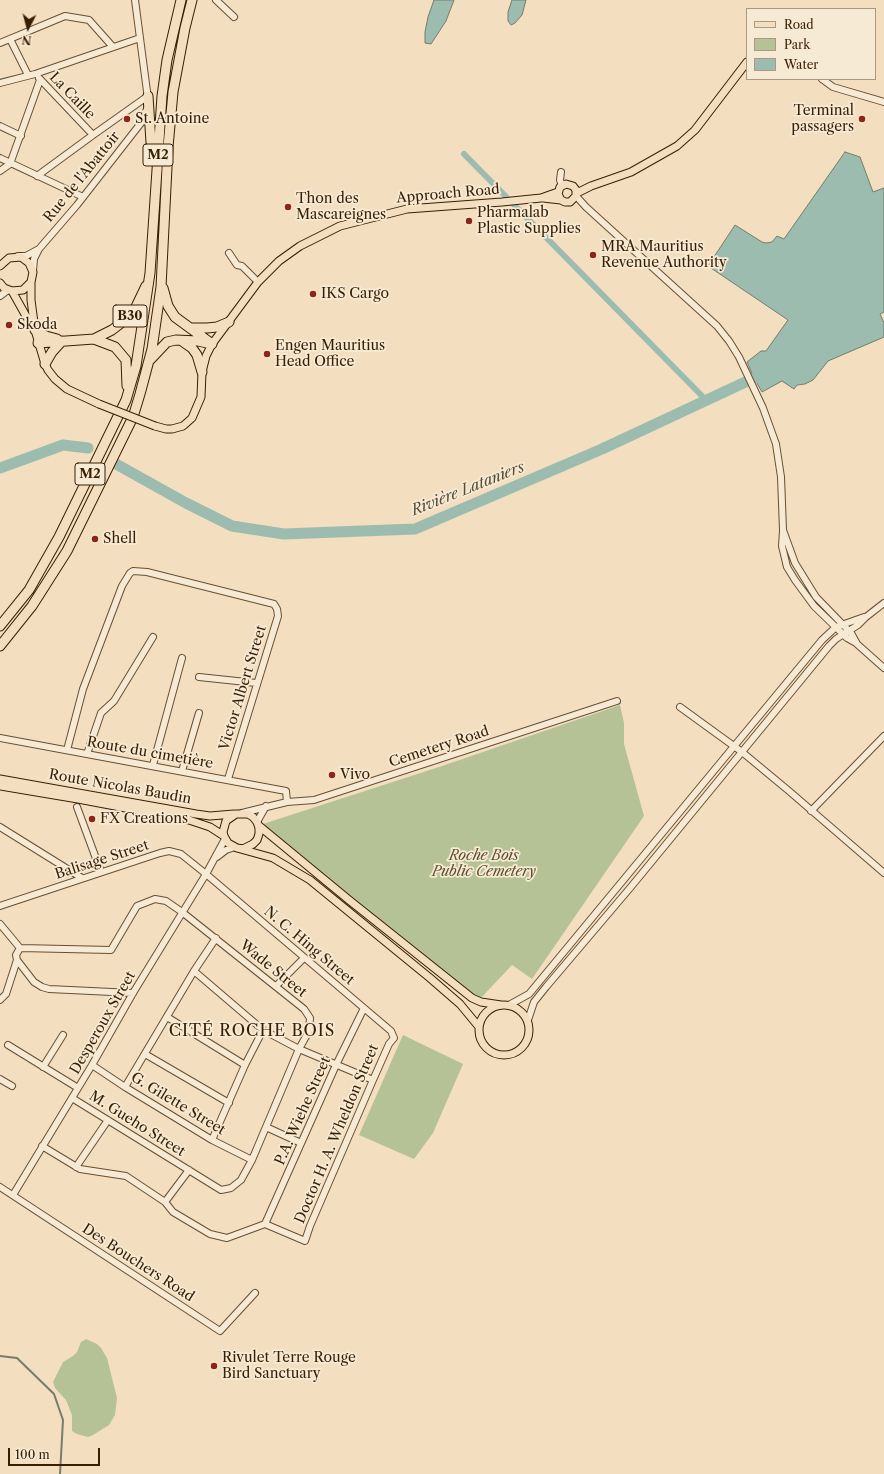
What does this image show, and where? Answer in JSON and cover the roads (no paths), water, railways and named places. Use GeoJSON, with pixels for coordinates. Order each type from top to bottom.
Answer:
{"type":"FeatureCollection","features":[{"type":"Feature","properties":{"kind":"highway","name":"M2"},"geometry":{"type":"LineString","coordinates":[[0,626],[29,590],[59,536],[126,400],[136,366],[149,278],[162,96],[167,60],[180,3]]}},
{"type":"Feature","properties":{"kind":"highway","name":"M2"},"geometry":{"type":"LineString","coordinates":[[0,646],[32,606],[67,551],[133,417],[150,360],[161,283],[168,147],[173,92],[191,4]]}},
{"type":"Feature","properties":{"kind":"highway"},"geometry":{"type":"LineString","coordinates":[[148,96],[155,208]]}},
{"type":"Feature","properties":{"kind":"highway","name":"B30"},"geometry":{"type":"LineString","coordinates":[[94,339],[112,330],[129,317],[134,311],[149,278]]}},
{"type":"Feature","properties":{"kind":"highway","name":"B30"},"geometry":{"type":"LineString","coordinates":[[161,283],[168,306],[175,317],[190,328]]}},
{"type":"Feature","properties":{"kind":"highway"},"geometry":{"type":"LineString","coordinates":[[190,328],[216,327],[229,322]]}},
{"type":"Feature","properties":{"kind":"highway"},"geometry":{"type":"LineString","coordinates":[[190,328],[212,344]]}},
{"type":"Feature","properties":{"kind":"highway"},"geometry":{"type":"LineString","coordinates":[[35,329],[46,336],[62,341]]}},
{"type":"Feature","properties":{"kind":"highway"},"geometry":{"type":"LineString","coordinates":[[38,343],[94,339]]}},
{"type":"Feature","properties":{"kind":"highway","name":"B30"},"geometry":{"type":"LineString","coordinates":[[94,339],[115,347],[126,360],[126,400]]}},
{"type":"Feature","properties":{"kind":"highway"},"geometry":{"type":"LineString","coordinates":[[45,364],[52,352],[62,341]]}},
{"type":"Feature","properties":{"kind":"highway"},"geometry":{"type":"LineString","coordinates":[[182,341],[192,348],[197,355],[202,372]]}},
{"type":"Feature","properties":{"kind":"highway"},"geometry":{"type":"LineString","coordinates":[[150,360],[167,342],[198,341],[212,344]]}},
{"type":"Feature","properties":{"kind":"main road"},"geometry":{"type":"LineString","coordinates":[[591,186],[573,186],[566,184],[560,189],[561,200],[570,202],[576,194],[591,186],[631,172],[677,146],[695,130],[746,63]]}},
{"type":"Feature","properties":{"kind":"main road"},"geometry":{"type":"LineString","coordinates":[[573,186],[576,194]]}},
{"type":"Feature","properties":{"kind":"main road","name":"Approach Road"},"geometry":{"type":"LineString","coordinates":[[541,198],[560,189]]}},
{"type":"Feature","properties":{"kind":"main road","name":"Approach Road"},"geometry":{"type":"LineString","coordinates":[[35,329],[45,364],[55,379],[67,389],[99,404],[155,426],[172,429],[183,426],[192,418],[201,398],[202,372],[206,356],[212,344],[258,282],[288,253],[317,236],[340,226],[407,209],[541,198],[561,200]]}},
{"type":"Feature","properties":{"kind":"main road"},"geometry":{"type":"LineString","coordinates":[[0,256],[21,258],[29,263],[33,272],[30,300],[35,329]]}},
{"type":"Feature","properties":{"kind":"main road"},"geometry":{"type":"LineString","coordinates":[[0,266],[5,260],[13,257]]}},
{"type":"Feature","properties":{"kind":"main road"},"geometry":{"type":"LineString","coordinates":[[0,282],[18,301],[35,329]]}},
{"type":"Feature","properties":{"kind":"main road"},"geometry":{"type":"LineString","coordinates":[[10,291],[23,290],[31,282]]}},
{"type":"Feature","properties":{"kind":"main road","name":"Route Nicolas Baudin"},"geometry":{"type":"LineString","coordinates":[[0,779],[210,816],[239,813]]}},
{"type":"Feature","properties":{"kind":"main road","name":"Route Nicolas Baudin"},"geometry":{"type":"LineString","coordinates":[[0,786],[75,798],[189,820],[210,827],[225,838]]}},
{"type":"Feature","properties":{"kind":"main road"},"geometry":{"type":"LineString","coordinates":[[479,1027],[460,1004],[310,880],[273,858],[236,848],[225,838],[224,826],[226,821],[239,813],[248,814],[349,900],[466,994],[481,1002],[509,1005],[520,1011],[528,1020],[530,1028],[529,1037],[519,1051],[511,1055],[498,1055],[487,1049],[481,1042],[479,1034],[481,1018],[493,1007],[501,1005]]}},
{"type":"Feature","properties":{"kind":"main road"},"geometry":{"type":"LineString","coordinates":[[236,848],[243,849],[253,844],[259,834],[258,823]]}},
{"type":"Feature","properties":{"kind":"street","name":"Rue de l'Abattoir"},"geometry":{"type":"LineString","coordinates":[[33,272],[34,259],[39,249],[142,123],[146,111],[148,96],[135,0]]}},
{"type":"Feature","properties":{"kind":"street"},"geometry":{"type":"LineString","coordinates":[[216,0],[234,16]]}},
{"type":"Feature","properties":{"kind":"street"},"geometry":{"type":"LineString","coordinates":[[0,43],[65,16],[89,20],[112,47]]}},
{"type":"Feature","properties":{"kind":"street"},"geometry":{"type":"LineString","coordinates":[[0,83],[35,74],[140,38]]}},
{"type":"Feature","properties":{"kind":"street"},"geometry":{"type":"LineString","coordinates":[[10,39],[28,75]]}},
{"type":"Feature","properties":{"kind":"street","name":"La Caille"},"geometry":{"type":"LineString","coordinates":[[35,74],[93,135]]}},
{"type":"Feature","properties":{"kind":"street"},"geometry":{"type":"LineString","coordinates":[[0,171],[10,164],[40,80]]}},
{"type":"Feature","properties":{"kind":"street"},"geometry":{"type":"LineString","coordinates":[[823,80],[833,87],[884,102]]}},
{"type":"Feature","properties":{"kind":"street"},"geometry":{"type":"LineString","coordinates":[[38,176],[148,96]]}},
{"type":"Feature","properties":{"kind":"street"},"geometry":{"type":"LineString","coordinates":[[0,126],[21,136]]}},
{"type":"Feature","properties":{"kind":"street"},"geometry":{"type":"LineString","coordinates":[[0,158],[83,197]]}},
{"type":"Feature","properties":{"kind":"street"},"geometry":{"type":"LineString","coordinates":[[560,189],[561,172]]}},
{"type":"Feature","properties":{"kind":"street"},"geometry":{"type":"LineString","coordinates":[[576,194],[586,207],[717,326],[739,358],[763,408],[777,451],[781,477],[783,530],[782,546],[787,567],[814,606],[847,638],[857,644],[884,668]]}},
{"type":"Feature","properties":{"kind":"street"},"geometry":{"type":"LineString","coordinates":[[570,202],[586,207]]}},
{"type":"Feature","properties":{"kind":"street","name":"Rue de l'Abattoir"},"geometry":{"type":"LineString","coordinates":[[13,257],[26,256],[39,249]]}},
{"type":"Feature","properties":{"kind":"street"},"geometry":{"type":"LineString","coordinates":[[229,253],[237,265],[242,266],[258,282]]}},
{"type":"Feature","properties":{"kind":"street"},"geometry":{"type":"LineString","coordinates":[[0,296],[10,291]]}},
{"type":"Feature","properties":{"kind":"street"},"geometry":{"type":"LineString","coordinates":[[783,530],[795,563],[802,576],[816,597],[843,624],[857,644]]}},
{"type":"Feature","properties":{"kind":"street","name":"Victor Albert Street"},"geometry":{"type":"LineString","coordinates":[[67,750],[83,689],[104,633],[124,582],[127,577],[136,571],[274,604],[278,609],[278,616],[256,684],[228,780]]}},
{"type":"Feature","properties":{"kind":"street"},"geometry":{"type":"LineString","coordinates":[[528,1020],[534,1002],[546,987],[829,646],[836,639],[858,625],[884,603]]}},
{"type":"Feature","properties":{"kind":"street"},"geometry":{"type":"LineString","coordinates":[[509,1005],[529,994],[822,640],[836,627],[866,617]]}},
{"type":"Feature","properties":{"kind":"street"},"geometry":{"type":"LineString","coordinates":[[87,754],[101,713],[114,701],[153,637]]}},
{"type":"Feature","properties":{"kind":"street"},"geometry":{"type":"LineString","coordinates":[[153,765],[182,658]]}},
{"type":"Feature","properties":{"kind":"street"},"geometry":{"type":"LineString","coordinates":[[199,676],[256,684]]}},
{"type":"Feature","properties":{"kind":"street","name":"Cemetery Road"},"geometry":{"type":"LineString","coordinates":[[239,813],[287,802],[314,800],[617,702]]}},
{"type":"Feature","properties":{"kind":"street"},"geometry":{"type":"LineString","coordinates":[[680,707],[742,752],[884,873]]}},
{"type":"Feature","properties":{"kind":"street"},"geometry":{"type":"LineString","coordinates":[[182,771],[199,713]]}},
{"type":"Feature","properties":{"kind":"street"},"geometry":{"type":"LineString","coordinates":[[811,811],[884,736]]}},
{"type":"Feature","properties":{"kind":"street","name":"Route du cimetière"},"geometry":{"type":"LineString","coordinates":[[0,738],[153,765],[286,791],[287,802]]}},
{"type":"Feature","properties":{"kind":"street"},"geometry":{"type":"LineString","coordinates":[[258,823],[266,806]]}},
{"type":"Feature","properties":{"kind":"street"},"geometry":{"type":"LineString","coordinates":[[77,807],[101,872]]}},
{"type":"Feature","properties":{"kind":"street"},"geometry":{"type":"LineString","coordinates":[[0,827],[82,878]]}},
{"type":"Feature","properties":{"kind":"street","name":"Desperoux Street"},"geometry":{"type":"LineString","coordinates":[[13,1195],[92,1065],[133,993],[206,874],[225,838]]}},
{"type":"Feature","properties":{"kind":"street"},"geometry":{"type":"LineString","coordinates":[[212,862],[226,850],[236,848]]}},
{"type":"Feature","properties":{"kind":"street","name":"Balisage Street"},"geometry":{"type":"LineString","coordinates":[[0,906],[82,878],[169,851],[181,854],[206,874]]}},
{"type":"Feature","properties":{"kind":"street","name":"N. C. Hing Street"},"geometry":{"type":"LineString","coordinates":[[206,874],[391,1031],[394,1038]]}},
{"type":"Feature","properties":{"kind":"street","name":"Wade Street"},"geometry":{"type":"LineString","coordinates":[[20,948],[111,950],[137,906],[155,899],[166,901],[216,938],[304,1009],[310,1018],[309,1031],[299,1049],[252,1160],[241,1180],[230,1188]]}},
{"type":"Feature","properties":{"kind":"street"},"geometry":{"type":"LineString","coordinates":[[0,924],[20,948],[16,955],[18,960],[34,982],[49,989],[133,993]]}},
{"type":"Feature","properties":{"kind":"street"},"geometry":{"type":"LineString","coordinates":[[125,1087],[194,971],[216,938]]}},
{"type":"Feature","properties":{"kind":"street"},"geometry":{"type":"LineString","coordinates":[[276,986],[304,958]]}},
{"type":"Feature","properties":{"kind":"street"},"geometry":{"type":"LineString","coordinates":[[0,1000],[6,994],[18,960]]}},
{"type":"Feature","properties":{"kind":"street"},"geometry":{"type":"LineString","coordinates":[[194,971],[263,1030],[299,1049],[373,1080]]}},
{"type":"Feature","properties":{"kind":"street","name":"P.A. Wiehe Street"},"geometry":{"type":"LineString","coordinates":[[265,1224],[336,1065],[364,1008]]}},
{"type":"Feature","properties":{"kind":"street"},"geometry":{"type":"LineString","coordinates":[[167,1017],[245,1065]]}},
{"type":"Feature","properties":{"kind":"street"},"geometry":{"type":"LineString","coordinates":[[212,1140],[245,1065],[263,1030]]}},
{"type":"Feature","properties":{"kind":"street"},"geometry":{"type":"LineString","coordinates":[[43,1067],[63,1035]]}},
{"type":"Feature","properties":{"kind":"street","name":"Doctor H. A. Wheldon Street"},"geometry":{"type":"LineString","coordinates":[[265,1224],[305,1241],[310,1226],[373,1080],[389,1044],[394,1038]]}},
{"type":"Feature","properties":{"kind":"street"},"geometry":{"type":"LineString","coordinates":[[8,1045],[78,1088]]}},
{"type":"Feature","properties":{"kind":"street"},"geometry":{"type":"LineString","coordinates":[[145,1054],[228,1103]]}},
{"type":"Feature","properties":{"kind":"street","name":"G. Gilette Street"},"geometry":{"type":"LineString","coordinates":[[92,1065],[212,1140],[252,1160]]}},
{"type":"Feature","properties":{"kind":"street"},"geometry":{"type":"LineString","coordinates":[[0,1079],[12,1086]]}},
{"type":"Feature","properties":{"kind":"street","name":"M. Gueho Street"},"geometry":{"type":"LineString","coordinates":[[72,1098],[221,1190],[230,1188]]}},
{"type":"Feature","properties":{"kind":"street"},"geometry":{"type":"LineString","coordinates":[[76,1167],[108,1120]]}},
{"type":"Feature","properties":{"kind":"street"},"geometry":{"type":"LineString","coordinates":[[266,1127],[301,1143]]}},
{"type":"Feature","properties":{"kind":"street"},"geometry":{"type":"LineString","coordinates":[[42,1146],[80,1169],[126,1176],[165,1202],[173,1212],[210,1234],[227,1238],[265,1224]]}},
{"type":"Feature","properties":{"kind":"street"},"geometry":{"type":"LineString","coordinates":[[165,1202],[189,1170]]}},
{"type":"Feature","properties":{"kind":"street","name":"Des Bouchers Road"},"geometry":{"type":"LineString","coordinates":[[0,1187],[220,1331],[255,1293]]}},
{"type":"Feature","properties":{"kind":"water"},"geometry":{"type":"Polygon","coordinates":[[[434,0],[454,0],[446,21],[431,44],[425,43],[425,32],[434,0]]]}},
{"type":"Feature","properties":{"kind":"water"},"geometry":{"type":"Polygon","coordinates":[[[512,0],[526,0],[522,15],[515,23],[511,25],[508,21],[508,12],[512,0]]]}},
{"type":"Feature","properties":{"kind":"water"},"geometry":{"type":"Polygon","coordinates":[[[845,152],[860,157],[873,192],[884,188],[884,312],[880,314],[884,323],[884,337],[828,361],[813,380],[805,384],[797,385],[794,389],[782,381],[762,392],[747,362],[761,351],[766,351],[788,320],[708,266],[735,225],[762,242],[772,242],[777,236],[784,239],[845,152]]]}},
{"type":"Feature","properties":{"kind":"waterway"},"geometry":{"type":"LineString","coordinates":[[464,154],[707,401]]}},
{"type":"Feature","properties":{"kind":"waterway","name":"Rivière Lataniers"},"geometry":{"type":"LineString","coordinates":[[116,464],[186,503],[232,526],[284,534],[415,529],[602,449],[754,378]]}},
{"type":"Feature","properties":{"kind":"waterway","name":"Rivière Lataniers"},"geometry":{"type":"LineString","coordinates":[[0,468],[63,445],[88,448]]}},
{"type":"Feature","properties":{"kind":"waterway"},"geometry":{"type":"LineString","coordinates":[[0,1356],[17,1358],[54,1394],[63,1420],[60,1474]]}},
{"type":"Feature","properties":{"kind":"place","name":"St. Antoine"},"geometry":{"type":"Point","coordinates":[127,119]}},
{"type":"Feature","properties":{"kind":"place","name":"Terminal passagers"},"geometry":{"type":"Point","coordinates":[862,119]}},
{"type":"Feature","properties":{"kind":"place","name":"Thon des Mascareignes"},"geometry":{"type":"Point","coordinates":[288,207]}},
{"type":"Feature","properties":{"kind":"place","name":"Pharmalab Plastic Supplies"},"geometry":{"type":"Point","coordinates":[469,221]}},
{"type":"Feature","properties":{"kind":"place","name":"MRA Mauritius Revenue Authority"},"geometry":{"type":"Point","coordinates":[593,255]}},
{"type":"Feature","properties":{"kind":"place","name":"IKS Cargo"},"geometry":{"type":"Point","coordinates":[313,294]}},
{"type":"Feature","properties":{"kind":"place","name":"Skoda"},"geometry":{"type":"Point","coordinates":[9,325]}},
{"type":"Feature","properties":{"kind":"place","name":"Engen Mauritius Head Office"},"geometry":{"type":"Point","coordinates":[267,354]}},
{"type":"Feature","properties":{"kind":"place","name":"Shell"},"geometry":{"type":"Point","coordinates":[95,539]}},
{"type":"Feature","properties":{"kind":"place","name":"Vivo"},"geometry":{"type":"Point","coordinates":[332,775]}},
{"type":"Feature","properties":{"kind":"place","name":"FX Creations"},"geometry":{"type":"Point","coordinates":[92,819]}},
{"type":"Feature","properties":{"kind":"place","name":"Rivulet Terre Rouge Bird Sanctuary"},"geometry":{"type":"Point","coordinates":[214,1366]}},
{"type":"Feature","properties":{"kind":"district","name":"CITÉ ROCHE BOIS"},"geometry":{"type":"Point","coordinates":[252,1031]}},
{"type":"Feature","properties":{"kind":"park label","name":"Roche Bois Public Cemetery"},"geometry":{"type":"Point","coordinates":[484,864]}}]}
